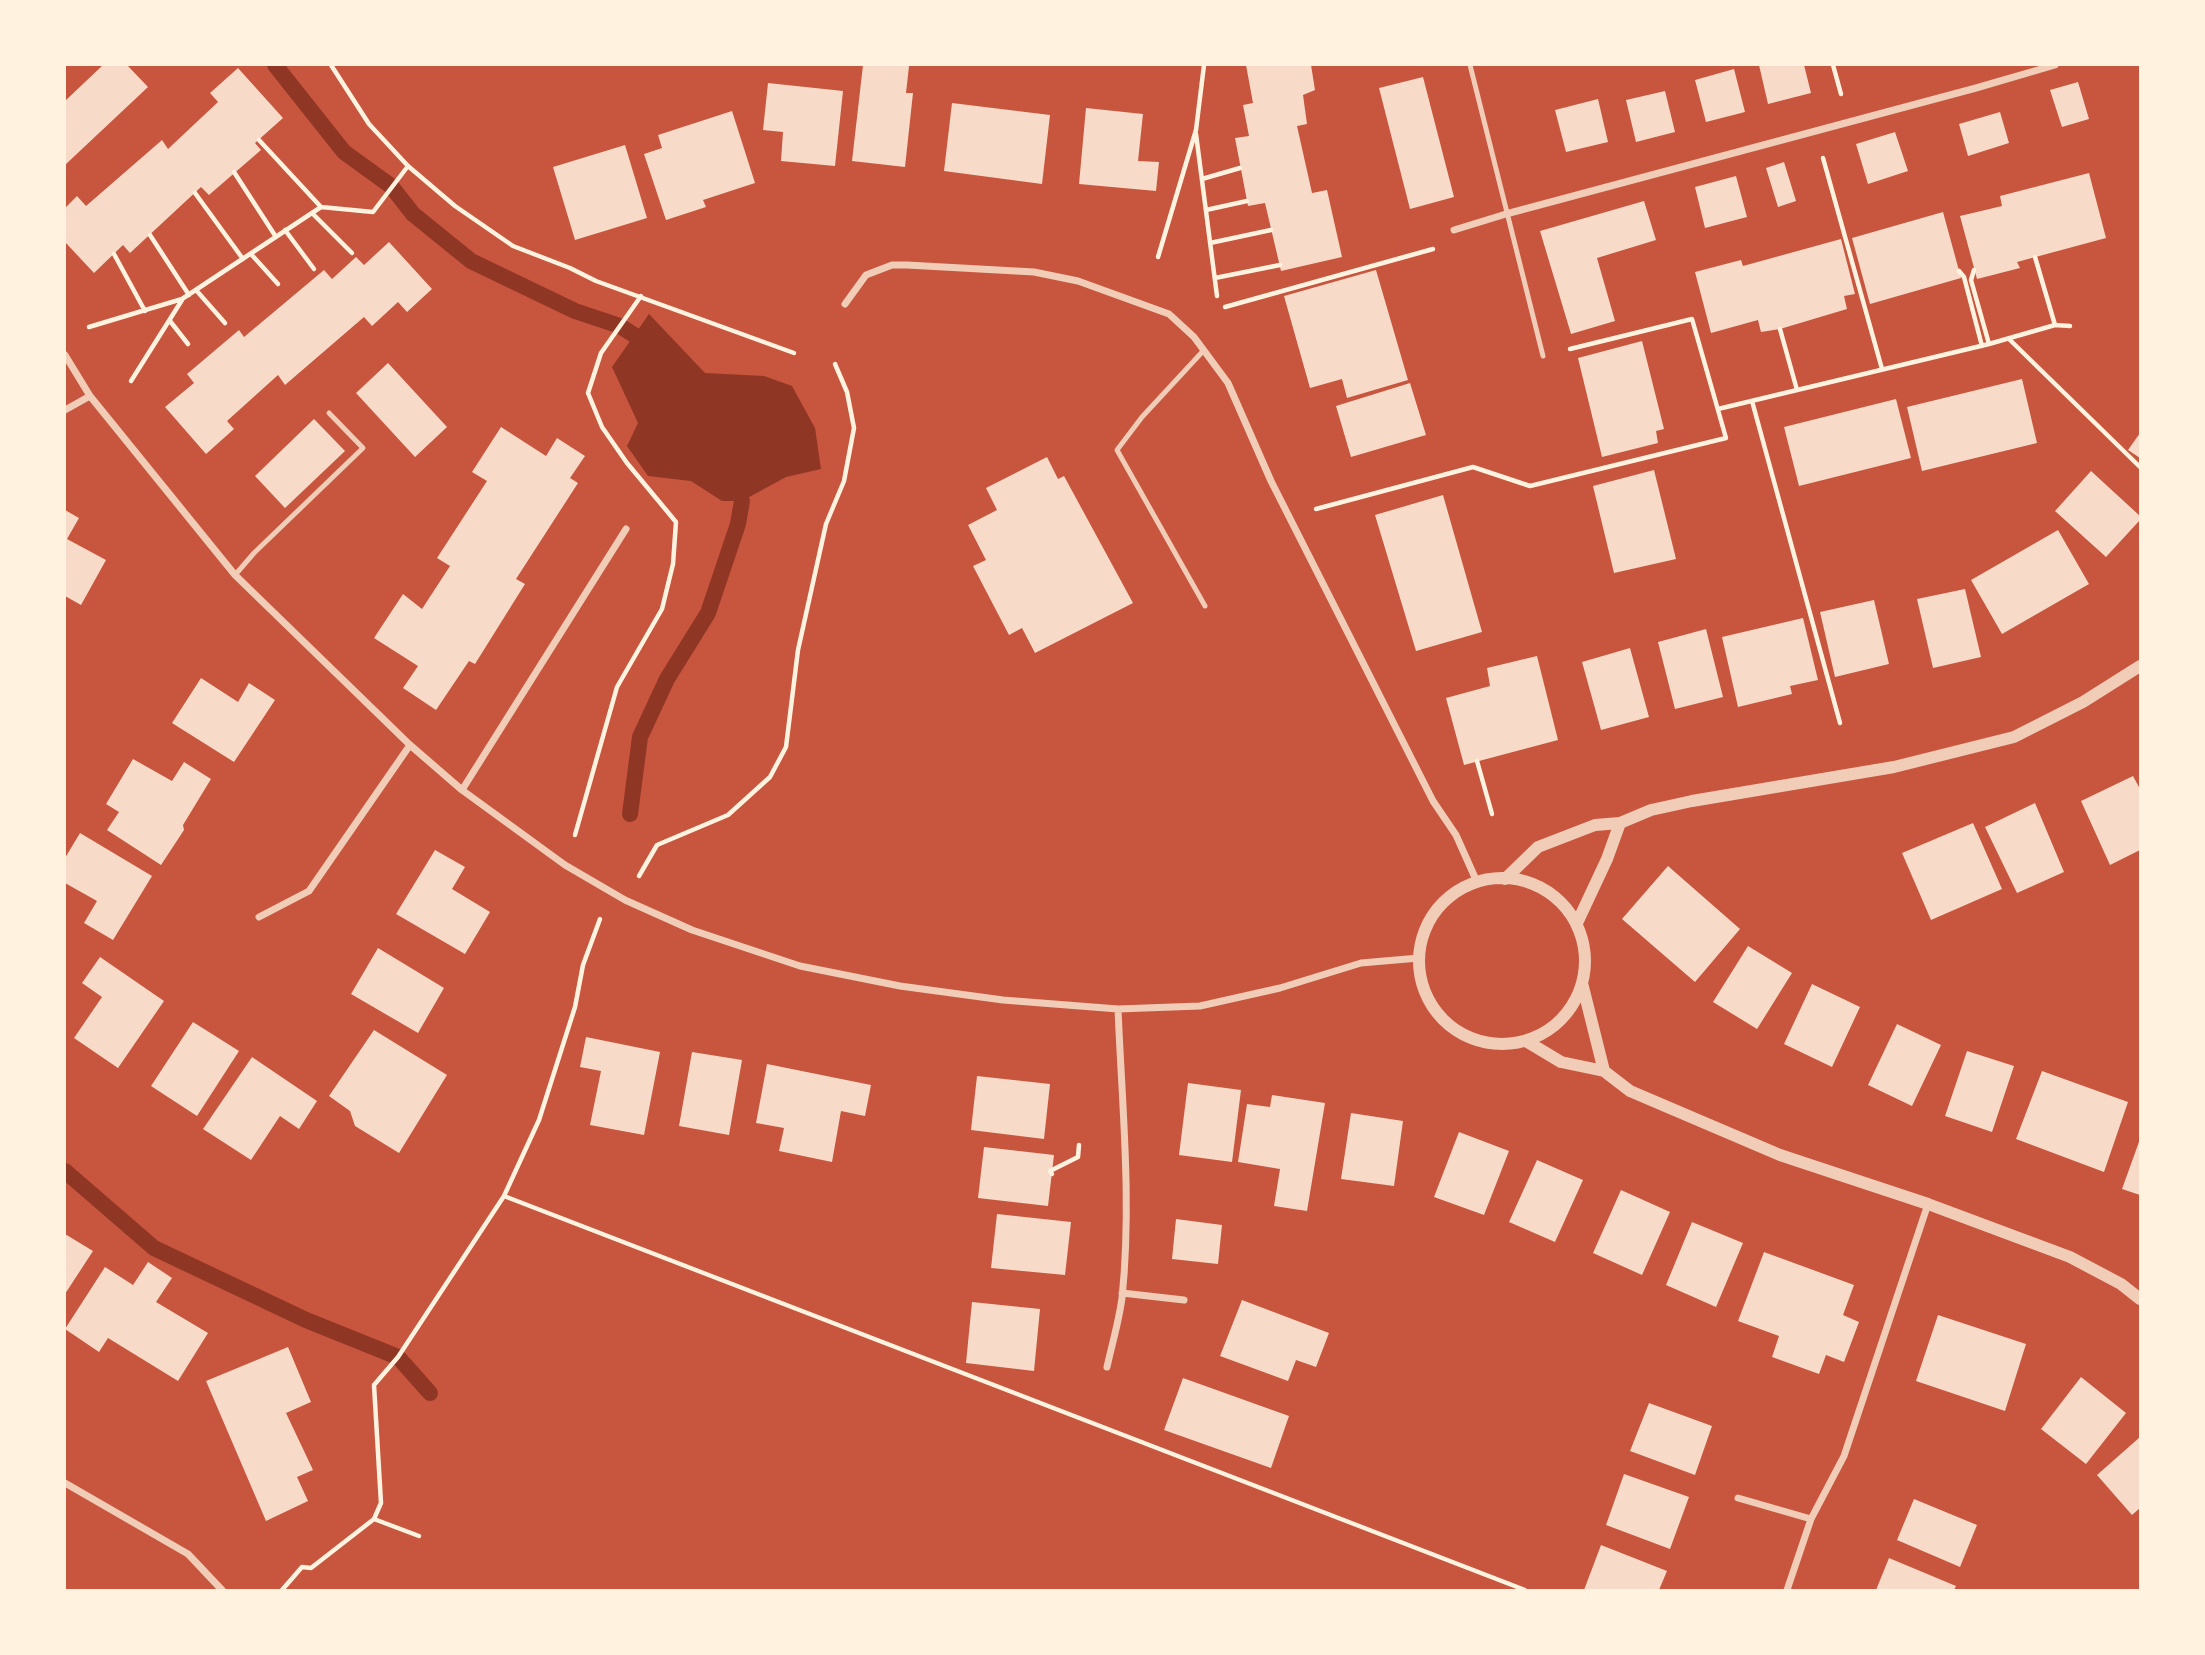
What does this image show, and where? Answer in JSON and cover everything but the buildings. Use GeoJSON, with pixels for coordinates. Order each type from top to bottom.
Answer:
{"type":"FeatureCollection","features":[{"type":"Feature","properties":{"kind":"street"},"geometry":{"type":"LineString","coordinates":[[1454,230],[2055,65]]}},
{"type":"Feature","properties":{"kind":"street"},"geometry":{"type":"LineString","coordinates":[[845,304],[866,275],[892,265],[1034,272],[1078,281],[1169,314],[1194,337],[1228,383],[1271,481],[1433,801],[1457,835],[1477,882]]}},
{"type":"Feature","properties":{"kind":"street"},"geometry":{"type":"LineString","coordinates":[[65,355],[90,396],[235,575],[410,745],[461,790],[565,865],[625,900],[692,930],[800,966],[900,986],[1003,1000],[1118,1009],[1200,1006],[1280,988],[1361,963],[1419,958]]}},
{"type":"Feature","properties":{"kind":"street"},"geometry":{"type":"LineString","coordinates":[[65,410],[90,396]]}},
{"type":"Feature","properties":{"kind":"street"},"geometry":{"type":"LineString","coordinates":[[461,790],[626,529]]}},
{"type":"Feature","properties":{"kind":"street"},"geometry":{"type":"LineString","coordinates":[[1505,879],[1538,847],[1595,825],[1620,823],[1651,810],[1692,801],[1895,767],[2014,737],[2113,685],[2140,666]]}},
{"type":"Feature","properties":{"kind":"street"},"geometry":{"type":"LineString","coordinates":[[259,917],[309,891],[410,745]]}},
{"type":"Feature","properties":{"kind":"street"},"geometry":{"type":"LineString","coordinates":[[1578,921],[1607,859],[1620,823]]}},
{"type":"Feature","properties":{"kind":"street"},"geometry":{"type":"LineString","coordinates":[[1521,880],[1542,889],[1564,905],[1578,921],[1585,956],[1582,983],[1570,1009],[1551,1028],[1526,1041],[1500,1044],[1474,1039],[1451,1027],[1433,1007],[1422,986],[1419,958],[1424,933],[1436,910],[1455,893],[1477,882],[1521,880]]}},
{"type":"Feature","properties":{"kind":"street"},"geometry":{"type":"LineString","coordinates":[[1582,983],[1604,1071]]}},
{"type":"Feature","properties":{"kind":"street"},"geometry":{"type":"LineString","coordinates":[[1107,1367],[1122,1293],[1127,1223],[1118,1009]]}},
{"type":"Feature","properties":{"kind":"street"},"geometry":{"type":"LineString","coordinates":[[1526,1041],[1561,1062],[1604,1071],[1630,1091],[1780,1155],[2070,1257],[2121,1284],[2140,1299]]}},
{"type":"Feature","properties":{"kind":"street"},"geometry":{"type":"LineString","coordinates":[[1787,1590],[1811,1519],[1844,1456],[1928,1205]]}},
{"type":"Feature","properties":{"kind":"street"},"geometry":{"type":"LineString","coordinates":[[1122,1293],[1184,1300]]}},
{"type":"Feature","properties":{"kind":"street"},"geometry":{"type":"LineString","coordinates":[[65,1483],[188,1554],[222,1590]]}},
{"type":"Feature","properties":{"kind":"street"},"geometry":{"type":"LineString","coordinates":[[1738,1498],[1811,1519]]}},
{"type":"Feature","properties":{"kind":"lane"},"geometry":{"type":"LineString","coordinates":[[1470,65],[1543,356]]}},
{"type":"Feature","properties":{"kind":"lane"},"geometry":{"type":"LineString","coordinates":[[1204,350],[1142,417],[1117,450],[1205,606]]}},
{"type":"Feature","properties":{"kind":"lane"},"geometry":{"type":"LineString","coordinates":[[235,575],[254,553],[363,448],[329,413]]}},
{"type":"Feature","properties":{"kind":"path"},"geometry":{"type":"LineString","coordinates":[[331,65],[369,124],[408,166],[455,206],[513,246],[596,281],[794,353]]}},
{"type":"Feature","properties":{"kind":"path"},"geometry":{"type":"LineString","coordinates":[[1158,257],[1196,130],[1204,65]]}},
{"type":"Feature","properties":{"kind":"path"},"geometry":{"type":"LineString","coordinates":[[1196,130],[1217,296]]}},
{"type":"Feature","properties":{"kind":"path"},"geometry":{"type":"LineString","coordinates":[[1815,130],[1882,369]]}},
{"type":"Feature","properties":{"kind":"path"},"geometry":{"type":"LineString","coordinates":[[259,140],[321,207]]}},
{"type":"Feature","properties":{"kind":"path"},"geometry":{"type":"LineString","coordinates":[[89,327],[182,299],[321,207],[373,212],[408,166]]}},
{"type":"Feature","properties":{"kind":"path"},"geometry":{"type":"LineString","coordinates":[[1202,179],[1240,168]]}},
{"type":"Feature","properties":{"kind":"path"},"geometry":{"type":"LineString","coordinates":[[234,172],[276,237]]}},
{"type":"Feature","properties":{"kind":"path"},"geometry":{"type":"LineString","coordinates":[[195,193],[243,259]]}},
{"type":"Feature","properties":{"kind":"path"},"geometry":{"type":"LineString","coordinates":[[1206,210],[1247,201]]}},
{"type":"Feature","properties":{"kind":"path"},"geometry":{"type":"LineString","coordinates":[[312,213],[352,253]]}},
{"type":"Feature","properties":{"kind":"path"},"geometry":{"type":"LineString","coordinates":[[285,230],[314,269]]}},
{"type":"Feature","properties":{"kind":"path"},"geometry":{"type":"LineString","coordinates":[[1210,243],[1271,230]]}},
{"type":"Feature","properties":{"kind":"path"},"geometry":{"type":"LineString","coordinates":[[1225,307],[1440,247],[1454,230]]}},
{"type":"Feature","properties":{"kind":"path"},"geometry":{"type":"LineString","coordinates":[[150,235],[189,295]]}},
{"type":"Feature","properties":{"kind":"path"},"geometry":{"type":"LineString","coordinates":[[114,254],[145,311]]}},
{"type":"Feature","properties":{"kind":"path"},"geometry":{"type":"LineString","coordinates":[[251,254],[278,285]]}},
{"type":"Feature","properties":{"kind":"path"},"geometry":{"type":"LineString","coordinates":[[2035,257],[2055,325]]}},
{"type":"Feature","properties":{"kind":"path"},"geometry":{"type":"LineString","coordinates":[[1215,278],[1280,265]]}},
{"type":"Feature","properties":{"kind":"path"},"geometry":{"type":"LineString","coordinates":[[1974,270],[1971,280],[1989,344]]}},
{"type":"Feature","properties":{"kind":"path"},"geometry":{"type":"LineString","coordinates":[[1959,271],[1964,277],[1982,346]]}},
{"type":"Feature","properties":{"kind":"path"},"geometry":{"type":"LineString","coordinates":[[196,290],[225,323]]}},
{"type":"Feature","properties":{"kind":"path"},"geometry":{"type":"LineString","coordinates":[[565,865],[617,687],[663,609],[673,564],[676,522],[627,463],[602,427],[588,393],[601,353],[641,296]]}},
{"type":"Feature","properties":{"kind":"path"},"geometry":{"type":"LineString","coordinates":[[131,381],[182,299]]}},
{"type":"Feature","properties":{"kind":"path"},"geometry":{"type":"LineString","coordinates":[[1315,509],[1473,467],[1530,486],[1726,438],[1692,319],[1543,356]]}},
{"type":"Feature","properties":{"kind":"path"},"geometry":{"type":"LineString","coordinates":[[170,321],[188,344]]}},
{"type":"Feature","properties":{"kind":"path"},"geometry":{"type":"LineString","coordinates":[[1718,409],[1982,346],[2055,325],[2070,326]]}},
{"type":"Feature","properties":{"kind":"path"},"geometry":{"type":"LineString","coordinates":[[1780,328],[1797,390]]}},
{"type":"Feature","properties":{"kind":"path"},"geometry":{"type":"LineString","coordinates":[[2009,339],[2140,467]]}},
{"type":"Feature","properties":{"kind":"path"},"geometry":{"type":"LineString","coordinates":[[625,900],[657,845],[729,815],[770,777],[786,747],[798,650],[826,524],[844,481],[853,428],[847,392],[835,364]]}},
{"type":"Feature","properties":{"kind":"path"},"geometry":{"type":"LineString","coordinates":[[1752,401],[1840,723]]}},
{"type":"Feature","properties":{"kind":"path"},"geometry":{"type":"LineString","coordinates":[[1477,761],[1492,814]]}},
{"type":"Feature","properties":{"kind":"path"},"geometry":{"type":"LineString","coordinates":[[282,1590],[302,1567],[311,1569],[374,1519],[381,1503],[374,1385],[398,1357],[504,1196],[539,1120],[575,1007],[583,965],[609,891]]}},
{"type":"Feature","properties":{"kind":"path"},"geometry":{"type":"LineString","coordinates":[[1052,1174],[1050,1171],[1078,1157],[1079,1145]]}},
{"type":"Feature","properties":{"kind":"path"},"geometry":{"type":"LineString","coordinates":[[504,1196],[1525,1590]]}},
{"type":"Feature","properties":{"kind":"path"},"geometry":{"type":"LineString","coordinates":[[374,1519],[419,1536]]}},
{"type":"Feature","properties":{"kind":"shaded area"},"geometry":{"type":"Polygon","coordinates":[[[649,314],[705,373],[764,376],[792,386],[815,428],[821,469],[786,477],[742,501],[722,501],[691,481],[648,476],[627,446],[638,423],[612,367],[649,314]]]}},
{"type":"Feature","properties":{"kind":"waterway"},"geometry":{"type":"LineString","coordinates":[[275,65],[344,152],[391,186],[413,214],[471,261],[575,311],[620,326],[634,335]]}},
{"type":"Feature","properties":{"kind":"waterway"},"geometry":{"type":"LineString","coordinates":[[630,814],[640,737],[667,679],[708,613],[738,524],[742,501]]}},
{"type":"Feature","properties":{"kind":"waterway"},"geometry":{"type":"LineString","coordinates":[[65,1171],[154,1248],[306,1320],[398,1357],[430,1393]]}}]}
